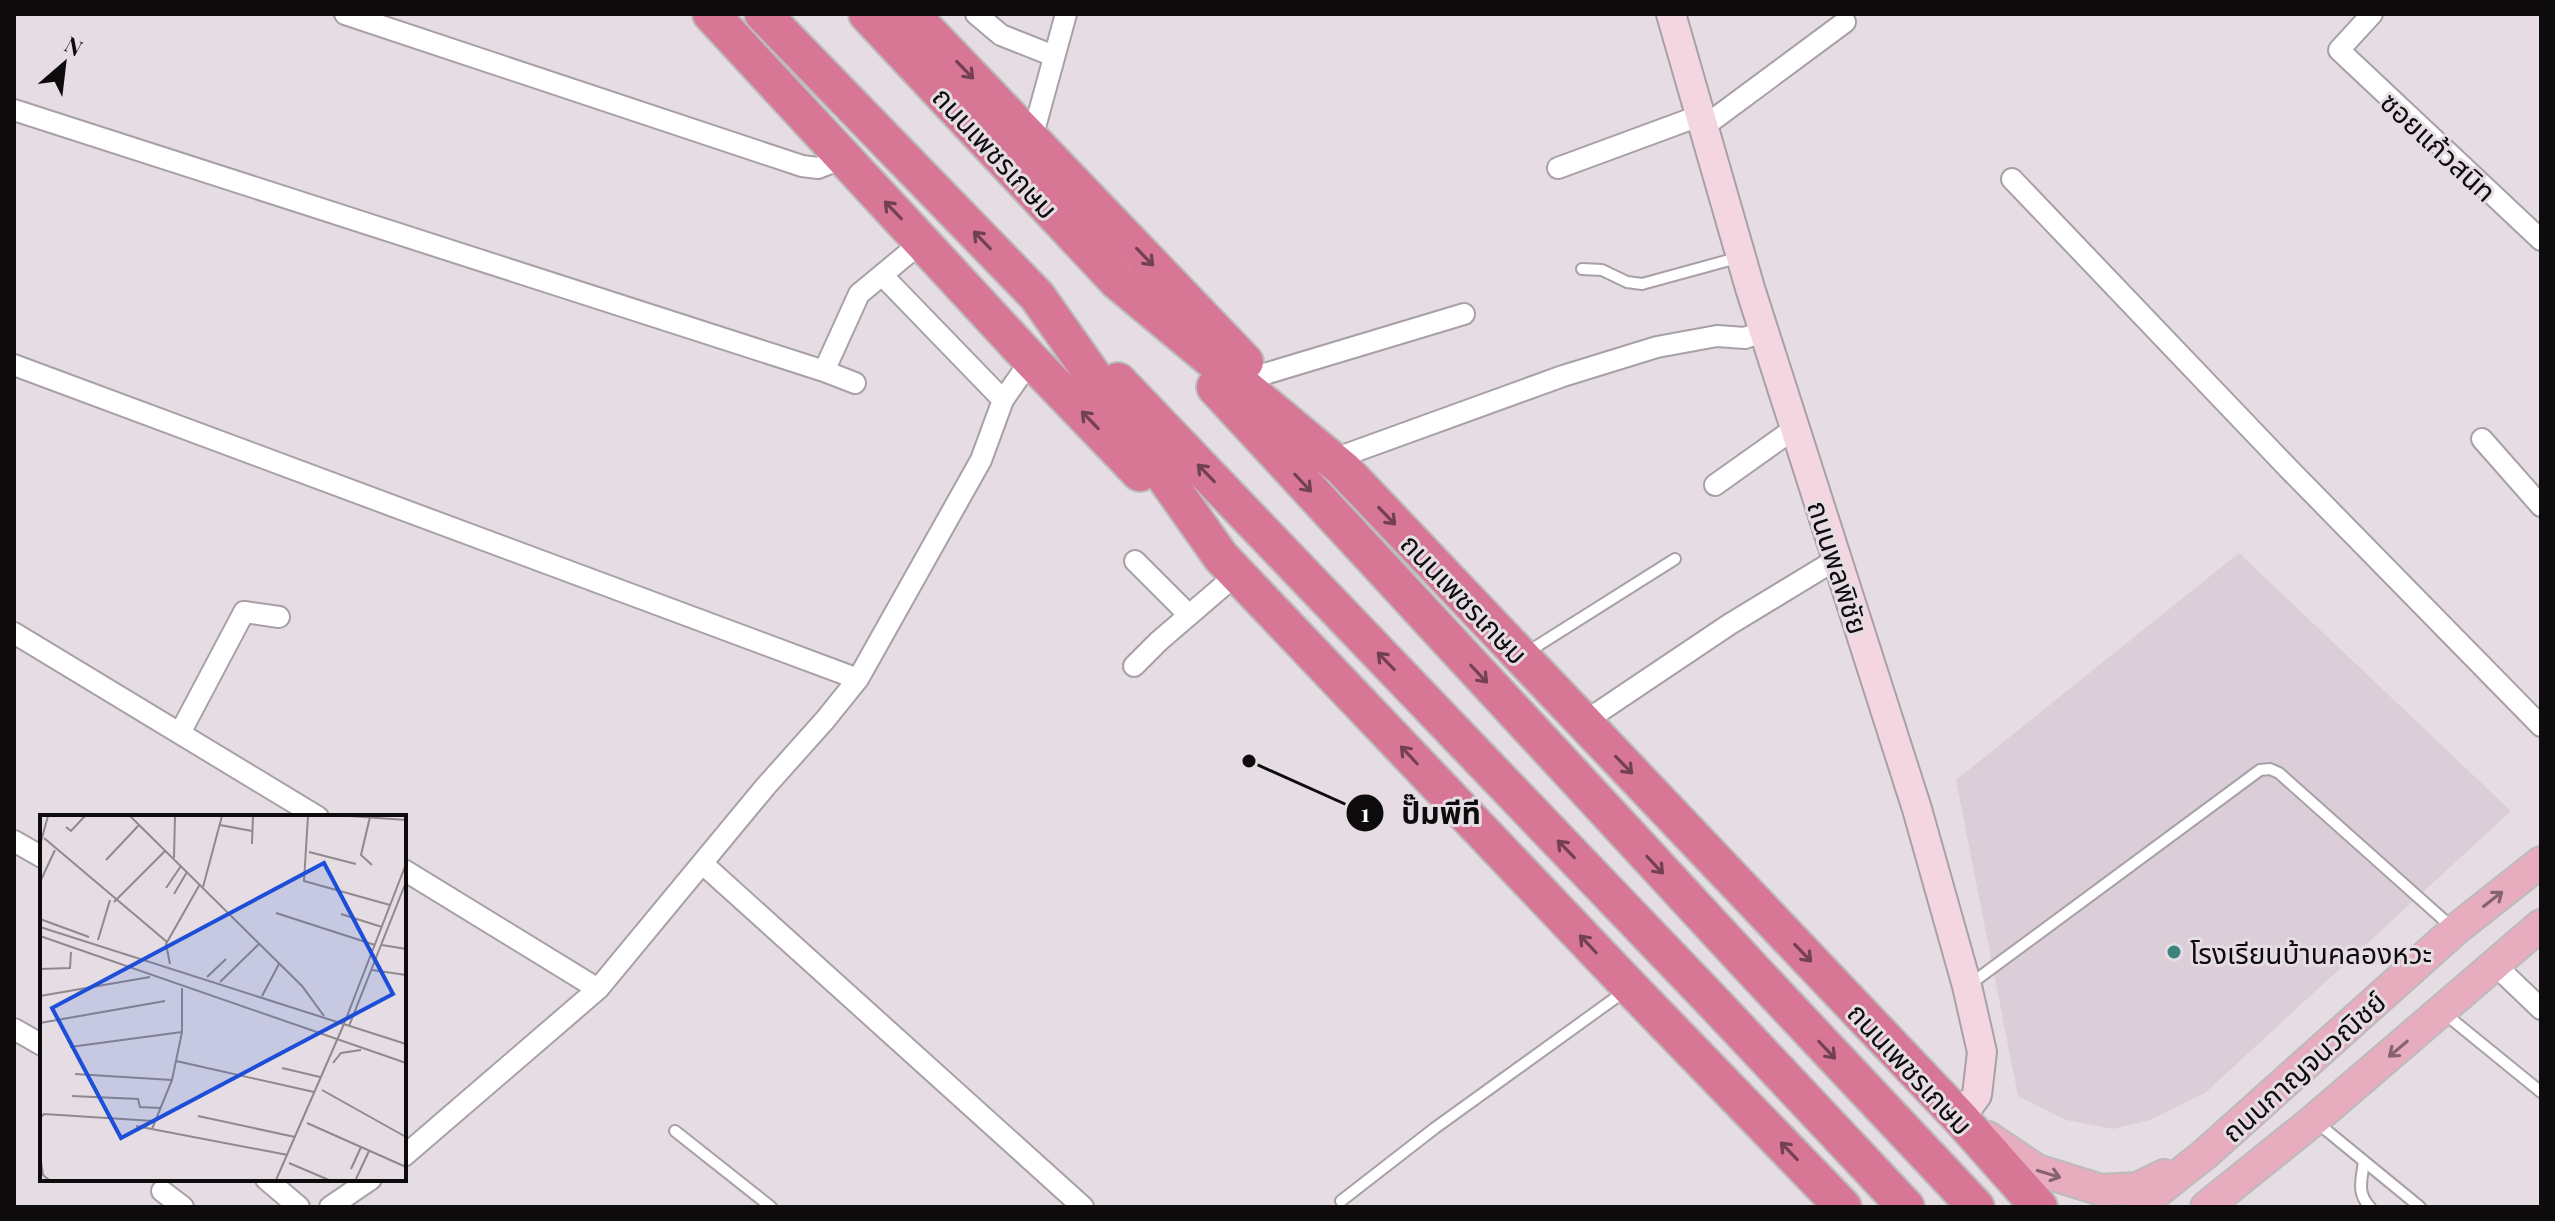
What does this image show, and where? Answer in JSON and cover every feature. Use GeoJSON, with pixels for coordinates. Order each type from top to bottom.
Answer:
{"type":"FeatureCollection","features":[{"type":"Feature","properties":{"kind":"highway"},"geometry":{"type":"LineString","coordinates":[[711,14],[1031,360],[1843,1207]]}},
{"type":"Feature","properties":{"kind":"highway","name":"ถนนเพชรเกษม"},"geometry":{"type":"LineString","coordinates":[[867,14],[1117,281],[1338,464],[1960,1118],[2039,1207]]}},
{"type":"Feature","properties":{"kind":"highway"},"geometry":{"type":"LineString","coordinates":[[915,15],[1338,464]]}},
{"type":"Feature","properties":{"kind":"highway"},"geometry":{"type":"LineString","coordinates":[[768,21],[1037,296],[1906,1207]]}},
{"type":"Feature","properties":{"kind":"highway"},"geometry":{"type":"LineString","coordinates":[[1117,281],[1976,1207]]}},
{"type":"Feature","properties":{"kind":"highway"},"geometry":{"type":"LineString","coordinates":[[1037,296],[1229,566]]}},
{"type":"Feature","properties":{"kind":"highway"},"geometry":{"type":"LineString","coordinates":[[1987,1207],[1989,1151]]}},
{"type":"Feature","properties":{"kind":"main road","name":"ถนนกาญจนวณิชย์"},"geometry":{"type":"LineString","coordinates":[[2138,1207],[2205,1154],[2455,930],[2541,862]]}},
{"type":"Feature","properties":{"kind":"main road","name":"ถนนกาญจนวณิชย์"},"geometry":{"type":"LineString","coordinates":[[2206,1207],[2443,1012],[2541,925]]}},
{"type":"Feature","properties":{"kind":"main road"},"geometry":{"type":"LineString","coordinates":[[1960,1118],[2037,1170],[2101,1190],[2137,1188],[2205,1154]]}},
{"type":"Feature","properties":{"kind":"main road"},"geometry":{"type":"LineString","coordinates":[[2231,1207],[2314,1120]]}},
{"type":"Feature","properties":{"kind":"street"},"geometry":{"type":"LineString","coordinates":[[345,14],[802,166],[818,168],[843,158]]}},
{"type":"Feature","properties":{"kind":"street"},"geometry":{"type":"LineString","coordinates":[[976,14],[1001,35],[1054,56]]}},
{"type":"Feature","properties":{"kind":"street"},"geometry":{"type":"LineString","coordinates":[[1032,138],[1066,14]]}},
{"type":"Feature","properties":{"kind":"street","name":"ถนนพลพิชัย"},"geometry":{"type":"LineString","coordinates":[[1671,14],[1741,257],[1917,809],[1967,986],[1982,1052],[1977,1095],[1960,1118]]}},
{"type":"Feature","properties":{"kind":"street","name":"ซอยแก้วสนิท"},"geometry":{"type":"LineString","coordinates":[[2372,14],[2339,50],[2541,240]]}},
{"type":"Feature","properties":{"kind":"street"},"geometry":{"type":"LineString","coordinates":[[1558,168],[1701,122],[1845,22]]}},
{"type":"Feature","properties":{"kind":"street"},"geometry":{"type":"LineString","coordinates":[[14,110],[855,383]]}},
{"type":"Feature","properties":{"kind":"street"},"geometry":{"type":"LineString","coordinates":[[2012,179],[2288,468],[2541,726]]}},
{"type":"Feature","properties":{"kind":"street"},"geometry":{"type":"LineString","coordinates":[[824,371],[859,294],[923,241]]}},
{"type":"Feature","properties":{"kind":"street"},"geometry":{"type":"LineString","coordinates":[[882,275],[1003,400]]}},
{"type":"Feature","properties":{"kind":"street"},"geometry":{"type":"LineString","coordinates":[[1258,376],[1464,314]]}},
{"type":"Feature","properties":{"kind":"street"},"geometry":{"type":"LineString","coordinates":[[1338,464],[1563,376],[1657,347],[1717,336],[1745,338],[1764,331]]}},
{"type":"Feature","properties":{"kind":"street"},"geometry":{"type":"LineString","coordinates":[[406,1154],[598,989],[858,679],[981,460],[1003,400],[1031,360]]}},
{"type":"Feature","properties":{"kind":"street"},"geometry":{"type":"LineString","coordinates":[[14,365],[858,679]]}},
{"type":"Feature","properties":{"kind":"street"},"geometry":{"type":"LineString","coordinates":[[1715,485],[1795,428]]}},
{"type":"Feature","properties":{"kind":"street"},"geometry":{"type":"LineString","coordinates":[[2482,439],[2541,506]]}},
{"type":"Feature","properties":{"kind":"street"},"geometry":{"type":"LineString","coordinates":[[1584,722],[1730,624],[1837,559]]}},
{"type":"Feature","properties":{"kind":"street"},"geometry":{"type":"LineString","coordinates":[[1135,561],[1189,615]]}},
{"type":"Feature","properties":{"kind":"street"},"geometry":{"type":"LineString","coordinates":[[1134,666],[1189,615],[1229,566]]}},
{"type":"Feature","properties":{"kind":"street"},"geometry":{"type":"LineString","coordinates":[[180,733],[244,612],[279,617]]}},
{"type":"Feature","properties":{"kind":"street"},"geometry":{"type":"LineString","coordinates":[[14,633],[315,815]]}},
{"type":"Feature","properties":{"kind":"street"},"geometry":{"type":"LineString","coordinates":[[14,841],[40,856]]}},
{"type":"Feature","properties":{"kind":"street"},"geometry":{"type":"LineString","coordinates":[[703,864],[1083,1207]]}},
{"type":"Feature","properties":{"kind":"street"},"geometry":{"type":"LineString","coordinates":[[406,871],[598,989]]}},
{"type":"Feature","properties":{"kind":"street"},"geometry":{"type":"LineString","coordinates":[[2494,964],[2541,1009]]}},
{"type":"Feature","properties":{"kind":"street"},"geometry":{"type":"LineString","coordinates":[[14,1029],[40,1044]]}},
{"type":"Feature","properties":{"kind":"street"},"geometry":{"type":"LineString","coordinates":[[268,1181],[299,1207]]}},
{"type":"Feature","properties":{"kind":"street"},"geometry":{"type":"LineString","coordinates":[[330,1207],[368,1181]]}},
{"type":"Feature","properties":{"kind":"street"},"geometry":{"type":"LineString","coordinates":[[162,1191],[183,1207]]}},
{"type":"Feature","properties":{"kind":"lane"},"geometry":{"type":"LineString","coordinates":[[1582,269],[1602,270],[1627,282],[1642,284],[1741,257]]}},
{"type":"Feature","properties":{"kind":"lane"},"geometry":{"type":"LineString","coordinates":[[1521,656],[1675,559]]}},
{"type":"Feature","properties":{"kind":"lane"},"geometry":{"type":"LineString","coordinates":[[1967,986],[2260,770],[2270,769],[2279,773],[2455,930]]}},
{"type":"Feature","properties":{"kind":"lane"},"geometry":{"type":"LineString","coordinates":[[1341,1201],[1435,1128],[1630,987]]}},
{"type":"Feature","properties":{"kind":"lane"},"geometry":{"type":"LineString","coordinates":[[2443,1012],[2541,1092]]}},
{"type":"Feature","properties":{"kind":"lane"},"geometry":{"type":"LineString","coordinates":[[2314,1120],[2420,1207]]}},
{"type":"Feature","properties":{"kind":"lane"},"geometry":{"type":"LineString","coordinates":[[675,1131],[771,1207]]}},
{"type":"Feature","properties":{"kind":"lane"},"geometry":{"type":"LineString","coordinates":[[2364,1161],[2360,1191],[2370,1207]]}},
{"type":"Feature","properties":{"kind":"shaded area","name":"โรงเรียนบ้านคลองหวะ"},"geometry":{"type":"Polygon","coordinates":[[[2239,553],[2511,811],[2205,1093],[2150,1120],[2113,1129],[2066,1120],[2018,1096],[1956,780],[2239,553]]]}},
{"type":"Feature","properties":{"kind":"place","name":"ปั๊มพีที"},"geometry":{"type":"Point","coordinates":[1249,761]}},
{"type":"Feature","properties":{"kind":"place","name":"โรงเรียนบ้านคลองหวะ"},"geometry":{"type":"Point","coordinates":[2174,952]}}]}
